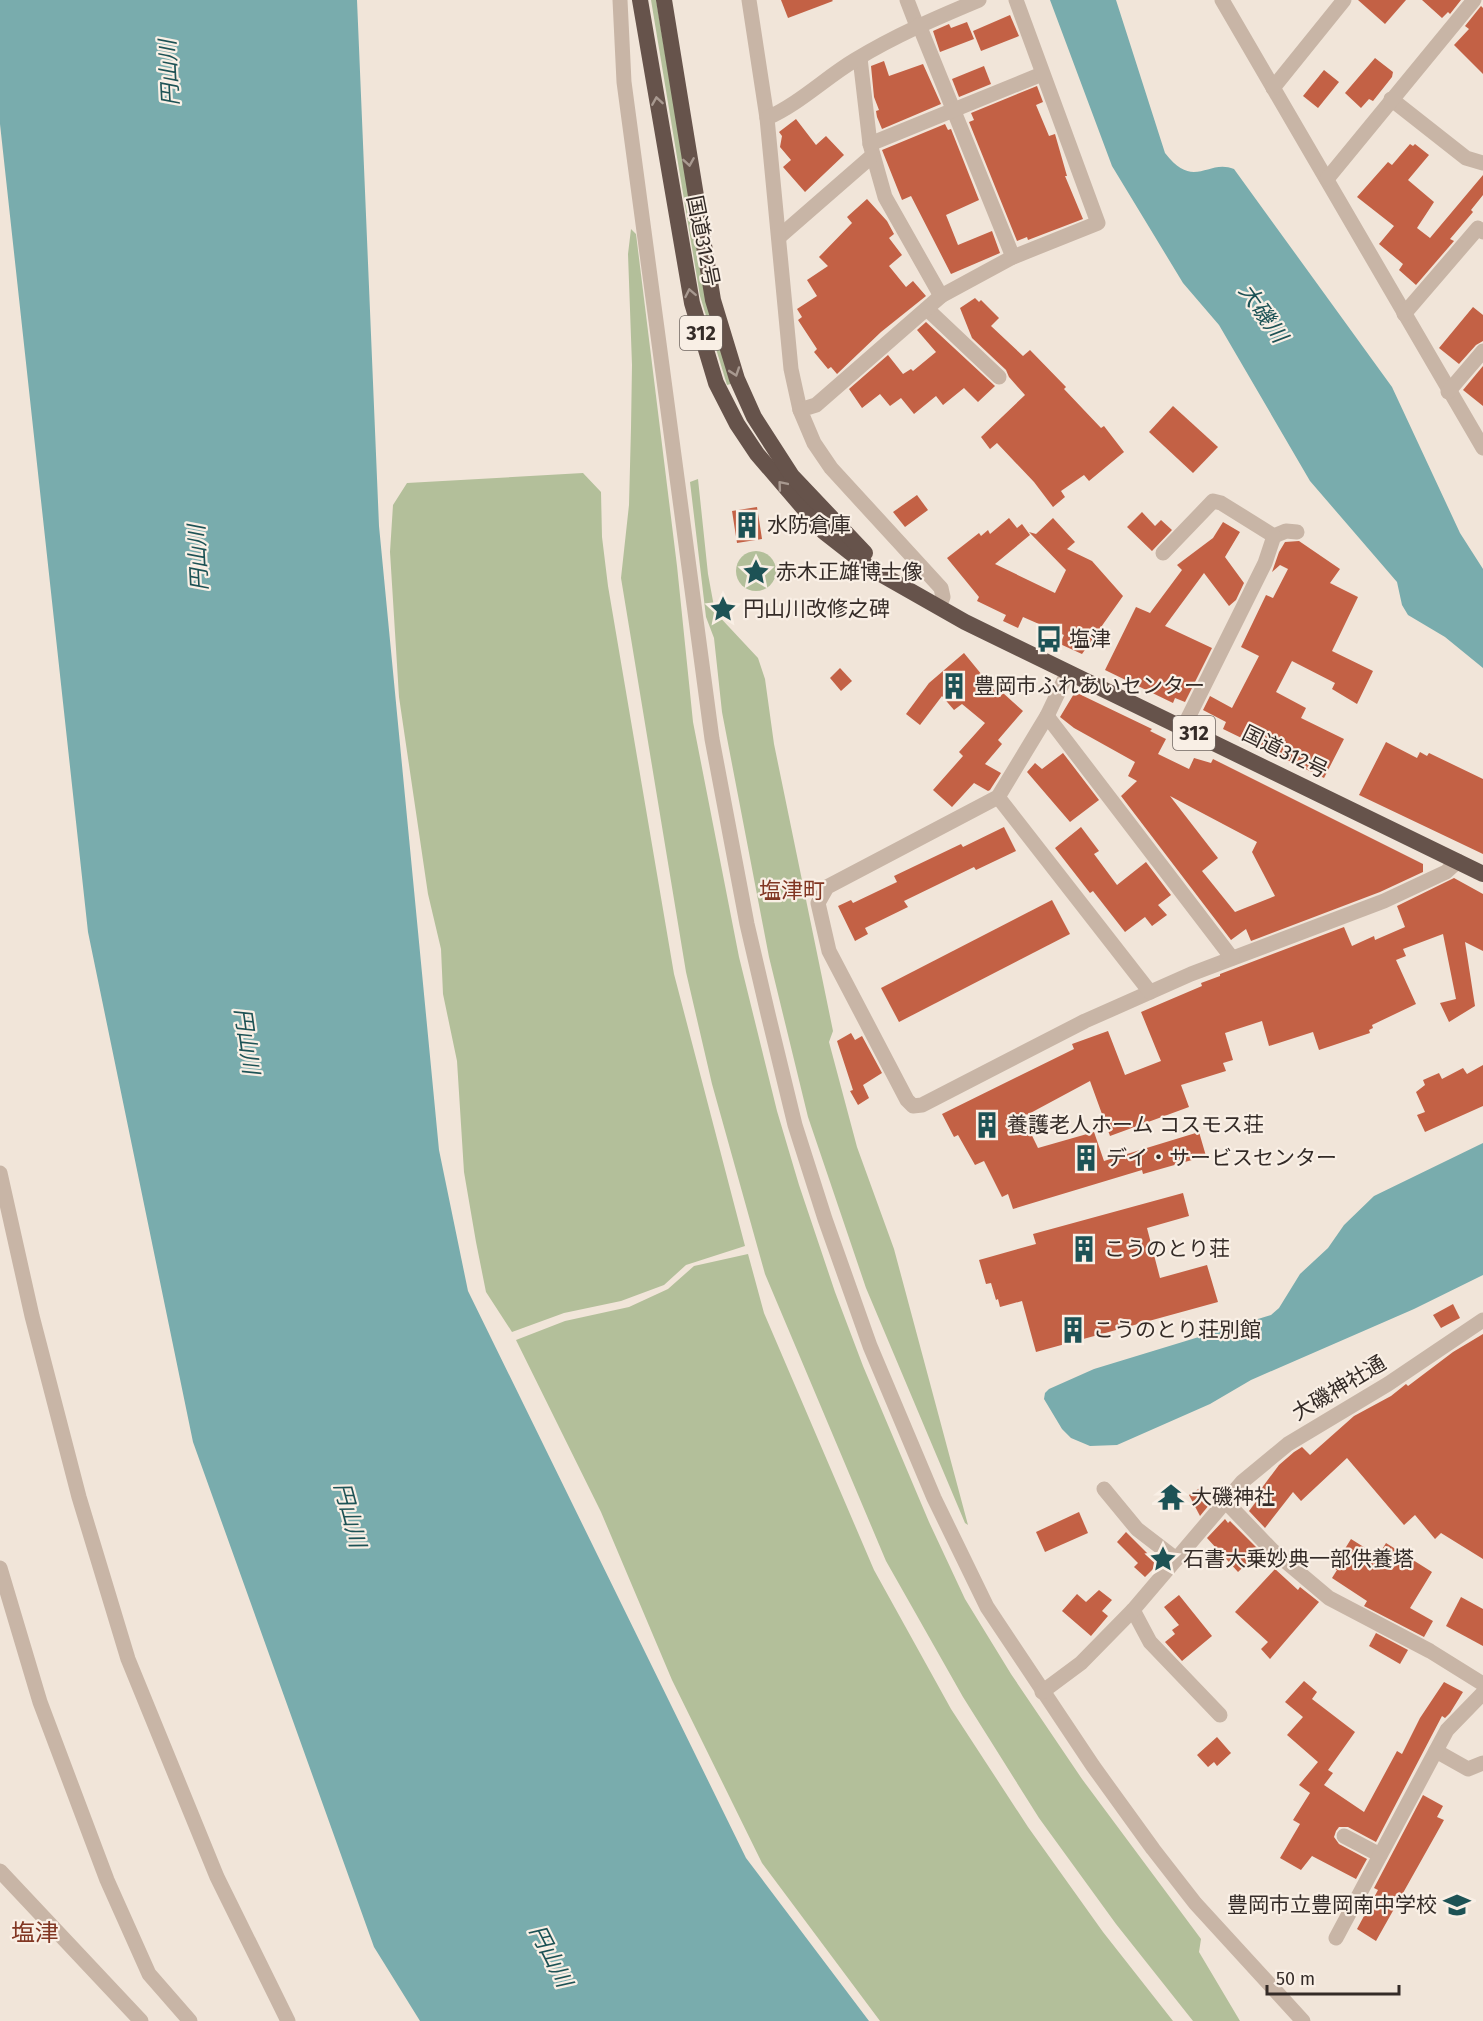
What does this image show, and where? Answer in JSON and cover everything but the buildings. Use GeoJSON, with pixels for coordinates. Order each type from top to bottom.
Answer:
{"type":"FeatureCollection","features":[{"type":"Feature","properties":{"kind":"highway","name":"国道312号"},"geometry":{"type":"LineString","coordinates":[[640,0],[692,303],[716,383],[736,424],[757,454],[808,515],[842,548],[939,607],[1483,874]]}},
{"type":"Feature","properties":{"kind":"highway","name":"国道312号"},"geometry":{"type":"LineString","coordinates":[[664,0],[713,300],[737,379],[760,427],[792,476],[850,540],[907,589]]}},
{"type":"Feature","properties":{"kind":"street"},"geometry":{"type":"LineString","coordinates":[[620,0],[626,93],[712,739],[747,924],[795,1125],[870,1346],[934,1498],[987,1607],[1099,1775],[1181,1885],[1303,2021]]}},
{"type":"Feature","properties":{"kind":"street"},"geometry":{"type":"LineString","coordinates":[[749,0],[766,118],[791,369],[800,410],[814,443],[831,468],[941,588],[943,597],[939,607]]}},
{"type":"Feature","properties":{"kind":"street"},"geometry":{"type":"LineString","coordinates":[[907,0],[1013,257]]}},
{"type":"Feature","properties":{"kind":"street"},"geometry":{"type":"LineString","coordinates":[[766,118],[784,110],[860,58],[918,25],[979,0]]}},
{"type":"Feature","properties":{"kind":"street"},"geometry":{"type":"LineString","coordinates":[[800,410],[816,405],[940,296],[1013,257],[1098,222],[1016,0]]}},
{"type":"Feature","properties":{"kind":"street"},"geometry":{"type":"LineString","coordinates":[[1222,0],[1448,392],[1483,448]]}},
{"type":"Feature","properties":{"kind":"street"},"geometry":{"type":"LineString","coordinates":[[1273,88],[1344,0]]}},
{"type":"Feature","properties":{"kind":"street"},"geometry":{"type":"LineString","coordinates":[[1327,179],[1474,0]]}},
{"type":"Feature","properties":{"kind":"street"},"geometry":{"type":"LineString","coordinates":[[860,58],[871,150],[885,197],[940,296]]}},
{"type":"Feature","properties":{"kind":"street"},"geometry":{"type":"LineString","coordinates":[[779,237],[871,150],[953,110],[1042,74]]}},
{"type":"Feature","properties":{"kind":"street"},"geometry":{"type":"LineString","coordinates":[[1392,99],[1466,158],[1483,163]]}},
{"type":"Feature","properties":{"kind":"street"},"geometry":{"type":"LineString","coordinates":[[1404,314],[1478,228],[1483,232]]}},
{"type":"Feature","properties":{"kind":"street"},"geometry":{"type":"LineString","coordinates":[[927,309],[999,377]]}},
{"type":"Feature","properties":{"kind":"street"},"geometry":{"type":"LineString","coordinates":[[1448,392],[1483,351]]}},
{"type":"Feature","properties":{"kind":"street"},"geometry":{"type":"LineString","coordinates":[[1163,553],[1213,501],[1221,503],[1274,536]]}},
{"type":"Feature","properties":{"kind":"street"},"geometry":{"type":"LineString","coordinates":[[1183,728],[1265,562],[1274,536],[1286,531],[1297,532]]}},
{"type":"Feature","properties":{"kind":"street"},"geometry":{"type":"LineString","coordinates":[[1068,672],[1047,716],[998,797],[826,887],[818,903],[829,951],[907,1100],[913,1106],[922,1105],[1084,1021],[1232,958],[1384,901],[1446,872],[1458,861]]}},
{"type":"Feature","properties":{"kind":"street"},"geometry":{"type":"LineString","coordinates":[[1047,716],[1232,958]]}},
{"type":"Feature","properties":{"kind":"street"},"geometry":{"type":"LineString","coordinates":[[998,797],[1150,992]]}},
{"type":"Feature","properties":{"kind":"street"},"geometry":{"type":"LineString","coordinates":[[0,1173],[32,1316],[79,1497],[128,1659],[217,1877],[288,2021]]}},
{"type":"Feature","properties":{"kind":"street","name":"大磯神社通"},"geometry":{"type":"LineString","coordinates":[[1042,1692],[1081,1663],[1133,1610],[1227,1503],[1242,1482],[1288,1444],[1388,1384],[1483,1320]]}},
{"type":"Feature","properties":{"kind":"street"},"geometry":{"type":"LineString","coordinates":[[1104,1489],[1137,1529],[1176,1559]]}},
{"type":"Feature","properties":{"kind":"street"},"geometry":{"type":"LineString","coordinates":[[1227,1503],[1272,1550],[1329,1598],[1430,1651],[1483,1684]]}},
{"type":"Feature","properties":{"kind":"street"},"geometry":{"type":"LineString","coordinates":[[0,1568],[40,1702],[107,1880],[149,1974],[189,2020]]}},
{"type":"Feature","properties":{"kind":"street"},"geometry":{"type":"LineString","coordinates":[[1133,1610],[1150,1642],[1220,1715]]}},
{"type":"Feature","properties":{"kind":"street"},"geometry":{"type":"LineString","coordinates":[[1336,1938],[1447,1730],[1483,1693]]}},
{"type":"Feature","properties":{"kind":"street"},"geometry":{"type":"LineString","coordinates":[[1436,1751],[1468,1769],[1483,1764]]}},
{"type":"Feature","properties":{"kind":"street"},"geometry":{"type":"LineString","coordinates":[[1344,1836],[1380,1855]]}},
{"type":"Feature","properties":{"kind":"street"},"geometry":{"type":"LineString","coordinates":[[0,1871],[141,2021]]}},
{"type":"Feature","properties":{"kind":"green space"},"geometry":{"type":"Polygon","coordinates":[[[651,0],[656,0],[706,292],[734,383],[727,385],[700,296],[651,0]]]}},
{"type":"Feature","properties":{"kind":"green space"},"geometry":{"type":"Polygon","coordinates":[[[631,229],[636,234],[677,566],[693,722],[739,957],[777,1111],[835,1292],[863,1366],[929,1522],[965,1599],[1011,1674],[1082,1779],[1201,1939],[1199,1952],[1240,2021],[1193,2021],[1116,1924],[1039,1818],[963,1697],[886,1561],[765,1274],[712,1084],[686,972],[621,578],[629,505],[632,365],[628,254],[631,229]]]}},
{"type":"Feature","properties":{"kind":"green space"},"geometry":{"type":"Polygon","coordinates":[[[583,473],[601,492],[602,537],[608,586],[674,974],[745,1246],[686,1265],[664,1285],[621,1301],[564,1313],[512,1332],[486,1292],[464,1172],[457,1061],[443,994],[441,949],[428,894],[399,697],[390,552],[393,505],[407,483],[583,473]]]}},
{"type":"Feature","properties":{"kind":"green space"},"geometry":{"type":"Polygon","coordinates":[[[698,479],[708,574],[715,612],[758,658],[765,679],[774,744],[833,1031],[829,1042],[857,1147],[894,1249],[968,1525],[965,1523],[866,1288],[808,1117],[769,957],[722,712],[714,638],[706,617],[690,482],[698,479]]]}},
{"type":"Feature","properties":{"kind":"green space"},"geometry":{"type":"Polygon","coordinates":[[[756,551],[764,552],[770,557],[775,563],[775,579],[770,585],[764,590],[756,591],[748,590],[742,585],[737,579],[736,571],[737,563],[742,557],[748,552],[756,551]]]}},
{"type":"Feature","properties":{"kind":"green space"},"geometry":{"type":"Polygon","coordinates":[[[748,1254],[764,1313],[874,1570],[951,1709],[1028,1827],[1103,1932],[1173,2021],[880,2021],[762,1863],[672,1680],[601,1512],[516,1340],[565,1321],[629,1307],[668,1289],[694,1266],[748,1254]]]}},
{"type":"Feature","properties":{"kind":"water","name":"円山川"},"geometry":{"type":"Polygon","coordinates":[[[0,0],[357,0],[379,526],[439,1150],[468,1291],[746,1858],[869,2021],[420,2021],[374,1947],[193,1442],[88,932],[0,124],[0,0]]]}},
{"type":"Feature","properties":{"kind":"water","name":"大磯川"},"geometry":{"type":"Polygon","coordinates":[[[1050,0],[1116,0],[1165,153],[1184,170],[1193,172],[1216,167],[1234,169],[1392,387],[1460,533],[1483,569],[1483,668],[1445,637],[1408,615],[1402,605],[1397,582],[1310,481],[1219,325],[1183,283],[1112,166],[1050,0]]]}},
{"type":"Feature","properties":{"kind":"water"},"geometry":{"type":"Polygon","coordinates":[[[1483,1143],[1483,1275],[1414,1309],[1251,1380],[1210,1404],[1117,1445],[1090,1446],[1071,1438],[1062,1429],[1044,1399],[1049,1389],[1094,1369],[1271,1315],[1279,1308],[1300,1274],[1328,1248],[1344,1225],[1374,1196],[1483,1143]]]}},
{"type":"Feature","properties":{"kind":"place","name":"水防倉庫"},"geometry":{"type":"Point","coordinates":[747,525]}},
{"type":"Feature","properties":{"kind":"place","name":"赤木正雄博士像"},"geometry":{"type":"Point","coordinates":[756,572]}},
{"type":"Feature","properties":{"kind":"place","name":"円山川改修之碑"},"geometry":{"type":"Point","coordinates":[723,609]}},
{"type":"Feature","properties":{"kind":"place","name":"塩津"},"geometry":{"type":"Point","coordinates":[1049,639]}},
{"type":"Feature","properties":{"kind":"place","name":"豊岡市ふれあいセンター"},"geometry":{"type":"Point","coordinates":[954,686]}},
{"type":"Feature","properties":{"kind":"place","name":"養護老人ホーム コスモス荘"},"geometry":{"type":"Point","coordinates":[987,1125]}},
{"type":"Feature","properties":{"kind":"place","name":"デイ・サービスセンター"},"geometry":{"type":"Point","coordinates":[1086,1158]}},
{"type":"Feature","properties":{"kind":"place","name":"こうのとり荘"},"geometry":{"type":"Point","coordinates":[1084,1249]}},
{"type":"Feature","properties":{"kind":"place","name":"こうのとり荘別館"},"geometry":{"type":"Point","coordinates":[1073,1330]}},
{"type":"Feature","properties":{"kind":"place","name":"大磯神社"},"geometry":{"type":"Point","coordinates":[1171,1497]}},
{"type":"Feature","properties":{"kind":"place","name":"石書大乗妙典一部供養塔"},"geometry":{"type":"Point","coordinates":[1163,1559]}},
{"type":"Feature","properties":{"kind":"place","name":"豊岡市立豊岡南中学校"},"geometry":{"type":"Point","coordinates":[1457,1905]}},
{"type":"Feature","properties":{"kind":"district","name":"塩津町"},"geometry":{"type":"Point","coordinates":[792,890]}},
{"type":"Feature","properties":{"kind":"district","name":"塩津"},"geometry":{"type":"Point","coordinates":[35,1933]}}]}
